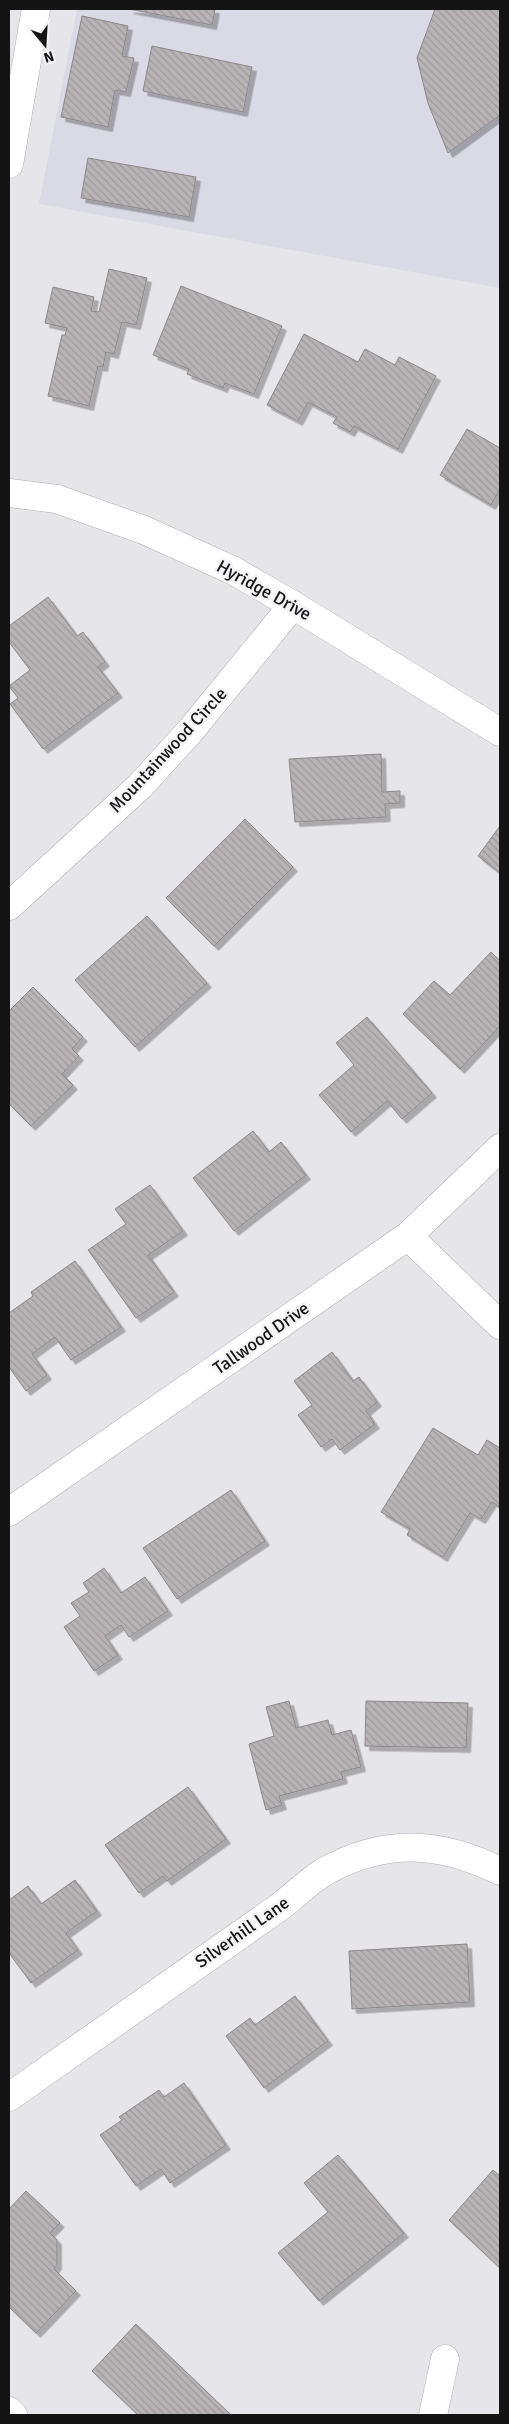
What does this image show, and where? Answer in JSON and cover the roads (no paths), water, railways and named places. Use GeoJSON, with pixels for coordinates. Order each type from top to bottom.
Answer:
{"type":"FeatureCollection","features":[{"type":"Feature","properties":{"kind":"street"},"geometry":{"type":"LineString","coordinates":[[9,164],[36,9]]}},
{"type":"Feature","properties":{"kind":"street","name":"Hyridge Drive"},"geometry":{"type":"LineString","coordinates":[[9,493],[57,499],[144,530],[232,570],[293,605],[500,732]]}},
{"type":"Feature","properties":{"kind":"street","name":"Mountainwood Circle"},"geometry":{"type":"LineString","coordinates":[[9,906],[140,786],[191,730],[293,605]]}},
{"type":"Feature","properties":{"kind":"street","name":"Tallwood Drive"},"geometry":{"type":"LineString","coordinates":[[9,1512],[408,1236],[500,1148]]}},
{"type":"Feature","properties":{"kind":"street"},"geometry":{"type":"LineString","coordinates":[[408,1236],[500,1325]]}},
{"type":"Feature","properties":{"kind":"street","name":"Silverhill Lane"},"geometry":{"type":"LineString","coordinates":[[9,2097],[281,1906],[322,1873],[356,1857],[395,1847],[438,1848],[484,1863],[500,1871]]}},
{"type":"Feature","properties":{"kind":"street"},"geometry":{"type":"LineString","coordinates":[[433,2415],[445,2358]]}},
{"type":"Feature","properties":{"kind":"street"},"geometry":{"type":"LineString","coordinates":[[9,2411],[13,2415]]}}]}
